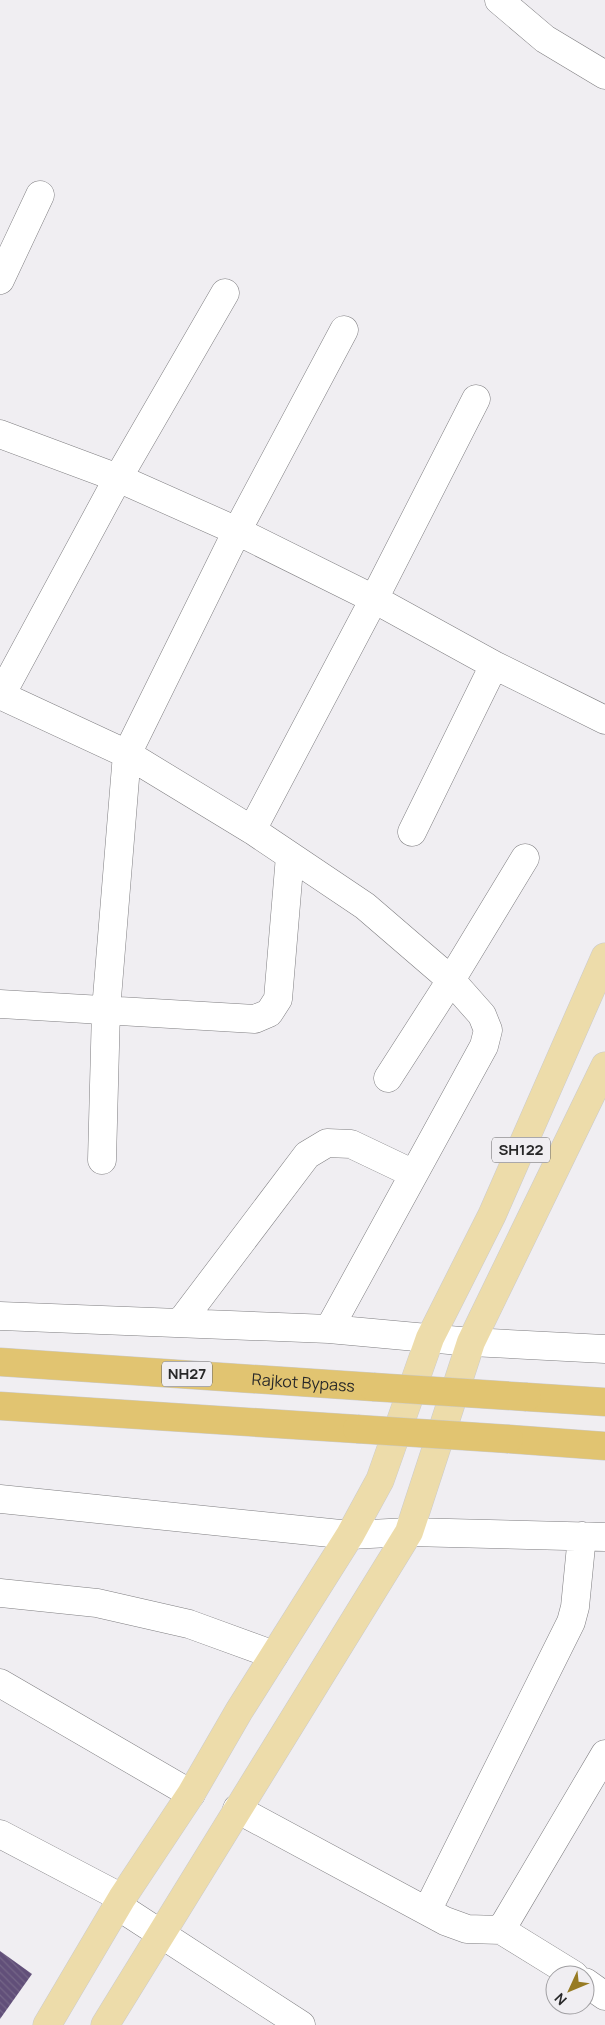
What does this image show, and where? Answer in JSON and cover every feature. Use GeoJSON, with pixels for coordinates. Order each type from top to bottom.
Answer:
{"type":"FeatureCollection","features":[{"type":"Feature","properties":{"kind":"highway","name":"Rajkot Bypass"},"geometry":{"type":"LineString","coordinates":[[0,1362],[605,1402]]}},
{"type":"Feature","properties":{"kind":"highway"},"geometry":{"type":"LineString","coordinates":[[0,1406],[605,1446]]}},
{"type":"Feature","properties":{"kind":"main road","name":"SH122"},"geometry":{"type":"LineString","coordinates":[[430,1338],[492,1215],[605,957]]}},
{"type":"Feature","properties":{"kind":"main road","name":"SH122"},"geometry":{"type":"LineString","coordinates":[[471,1342],[605,1066]]}},
{"type":"Feature","properties":{"kind":"main road"},"geometry":{"type":"LineString","coordinates":[[47,2025],[120,1902],[191,1794],[274,1655],[350,1535],[380,1480],[430,1338]]}},
{"type":"Feature","properties":{"kind":"main road"},"geometry":{"type":"LineString","coordinates":[[105,2025],[409,1532],[471,1342]]}},
{"type":"Feature","properties":{"kind":"street"},"geometry":{"type":"LineString","coordinates":[[498,0],[545,39],[605,75]]}},
{"type":"Feature","properties":{"kind":"street"},"geometry":{"type":"LineString","coordinates":[[0,280],[40,195]]}},
{"type":"Feature","properties":{"kind":"street"},"geometry":{"type":"LineString","coordinates":[[224,293],[118,478],[0,695],[127,754],[252,830],[365,906],[451,980],[482,1015],[488,1030],[484,1046],[329,1329]]}},
{"type":"Feature","properties":{"kind":"street"},"geometry":{"type":"LineString","coordinates":[[102,1160],[106,1010],[127,754],[237,531],[344,330]]}},
{"type":"Feature","properties":{"kind":"street"},"geometry":{"type":"LineString","coordinates":[[252,830],[374,599],[476,399]]}},
{"type":"Feature","properties":{"kind":"street"},"geometry":{"type":"LineString","coordinates":[[0,434],[118,478],[237,531],[374,599],[494,665],[605,720]]}},
{"type":"Feature","properties":{"kind":"street"},"geometry":{"type":"LineString","coordinates":[[412,832],[494,665]]}},
{"type":"Feature","properties":{"kind":"street"},"geometry":{"type":"LineString","coordinates":[[0,1004],[256,1019],[269,1013],[278,999],[290,856]]}},
{"type":"Feature","properties":{"kind":"street"},"geometry":{"type":"LineString","coordinates":[[388,1078],[451,980],[525,858]]}},
{"type":"Feature","properties":{"kind":"street"},"geometry":{"type":"LineString","coordinates":[[180,1322],[307,1155],[327,1143],[350,1144],[414,1174]]}},
{"type":"Feature","properties":{"kind":"street"},"geometry":{"type":"LineString","coordinates":[[0,1316],[329,1329],[471,1342],[605,1349]]}},
{"type":"Feature","properties":{"kind":"street"},"geometry":{"type":"LineString","coordinates":[[0,1500],[350,1535],[409,1532],[594,1537],[571,1622],[427,1911]]}},
{"type":"Feature","properties":{"kind":"street"},"geometry":{"type":"LineString","coordinates":[[0,1593],[97,1603],[189,1624],[274,1655]]}},
{"type":"Feature","properties":{"kind":"street"},"geometry":{"type":"LineString","coordinates":[[0,1683],[191,1794]]}},
{"type":"Feature","properties":{"kind":"street"},"geometry":{"type":"LineString","coordinates":[[501,1930],[605,1754]]}},
{"type":"Feature","properties":{"kind":"street"},"geometry":{"type":"LineString","coordinates":[[237,1809],[445,1921],[467,1929],[501,1930],[558,1965]]}},
{"type":"Feature","properties":{"kind":"street"},"geometry":{"type":"LineString","coordinates":[[0,1834],[120,1902],[161,1935],[301,2025]]}},
{"type":"Feature","properties":{"kind":"building"},"geometry":{"type":"Polygon","coordinates":[[[0,1951],[32,1974],[0,2019],[0,1951]]]}}]}
